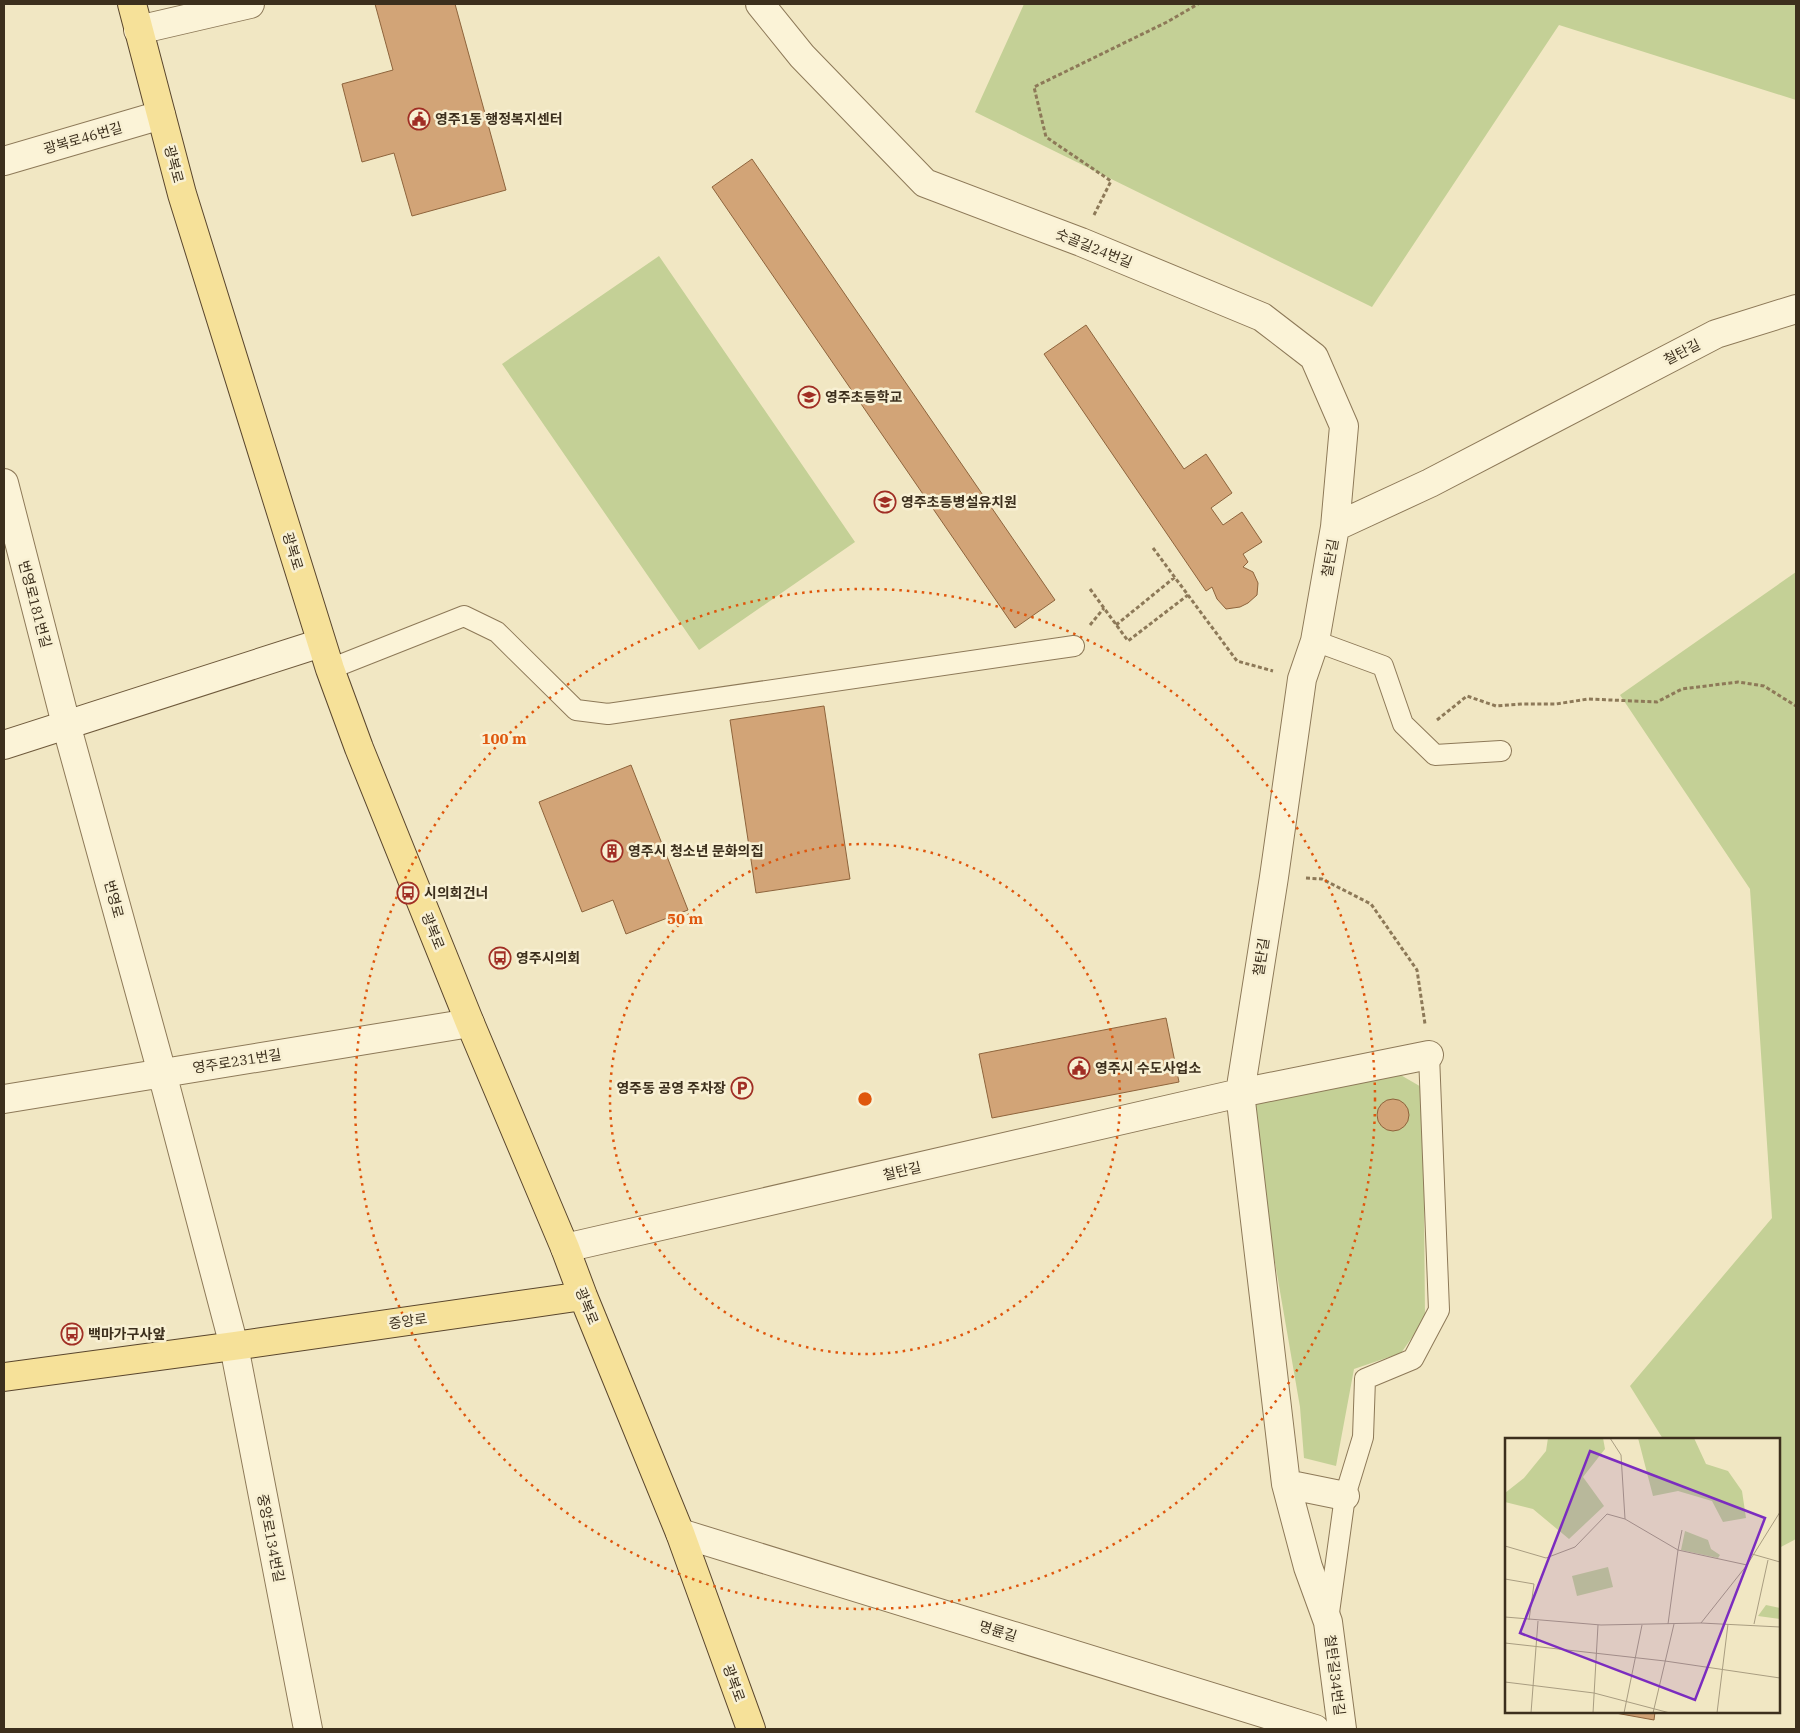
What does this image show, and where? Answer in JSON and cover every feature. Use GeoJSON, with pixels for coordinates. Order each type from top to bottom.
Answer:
{"type":"FeatureCollection","features":[{"type":"Feature","properties":{"kind":"main road","name":"광복로"},"geometry":{"type":"LineString","coordinates":[[132,4],[182,194],[330,669],[359,748],[470,1023],[565,1248],[680,1533],[751,1729]]}},
{"type":"Feature","properties":{"kind":"main road","name":"중앙로"},"geometry":{"type":"LineString","coordinates":[[4,1377],[583,1296]]}},
{"type":"Feature","properties":{"kind":"street"},"geometry":{"type":"LineString","coordinates":[[138,30],[250,4]]}},
{"type":"Feature","properties":{"kind":"street","name":"숫골길24번길"},"geometry":{"type":"LineString","coordinates":[[760,4],[802,56],[925,184],[1081,242],[1262,317],[1314,356],[1344,426],[1335,527]]}},
{"type":"Feature","properties":{"kind":"street","name":"광복로46번길"},"geometry":{"type":"LineString","coordinates":[[4,161],[161,114]]}},
{"type":"Feature","properties":{"kind":"street","name":"철탄길"},"geometry":{"type":"LineString","coordinates":[[1240,1093],[1274,877],[1302,679],[1314,641],[1335,527],[1430,483],[1716,334],[1796,309]]}},
{"type":"Feature","properties":{"kind":"street","name":"번영로181번길"},"geometry":{"type":"LineString","coordinates":[[4,483],[66,724]]}},
{"type":"Feature","properties":{"kind":"street"},"geometry":{"type":"LineString","coordinates":[[4,745],[321,643]]}},
{"type":"Feature","properties":{"kind":"street","name":"번영로"},"geometry":{"type":"LineString","coordinates":[[66,724],[162,1073]]}},
{"type":"Feature","properties":{"kind":"street","name":"영주로231번길"},"geometry":{"type":"LineString","coordinates":[[4,1099],[470,1023]]}},
{"type":"Feature","properties":{"kind":"street","name":"철탄길"},"geometry":{"type":"LineString","coordinates":[[565,1248],[1240,1093],[1429,1055]]}},
{"type":"Feature","properties":{"kind":"street"},"geometry":{"type":"LineString","coordinates":[[162,1073],[234,1346]]}},
{"type":"Feature","properties":{"kind":"street","name":"철탄길34번길"},"geometry":{"type":"LineString","coordinates":[[1240,1093],[1286,1484],[1308,1567],[1328,1622],[1342,1729]]}},
{"type":"Feature","properties":{"kind":"street","name":"중앙로134번길"},"geometry":{"type":"LineString","coordinates":[[234,1346],[308,1729]]}},
{"type":"Feature","properties":{"kind":"street"},"geometry":{"type":"LineString","coordinates":[[1286,1484],[1345,1496]]}},
{"type":"Feature","properties":{"kind":"street","name":"명륜길"},"geometry":{"type":"LineString","coordinates":[[680,1533],[1315,1729]]}},
{"type":"Feature","properties":{"kind":"lane"},"geometry":{"type":"LineString","coordinates":[[330,669],[464,616],[497,632],[576,710],[608,714],[1074,646]]}},
{"type":"Feature","properties":{"kind":"lane"},"geometry":{"type":"LineString","coordinates":[[1314,641],[1383,666],[1403,724],[1435,755],[1501,751]]}},
{"type":"Feature","properties":{"kind":"lane"},"geometry":{"type":"LineString","coordinates":[[1328,1622],[1345,1496],[1362,1437],[1365,1379],[1413,1358],[1439,1310],[1429,1055]]}},
{"type":"Feature","properties":{"kind":"path"},"geometry":{"type":"LineString","coordinates":[[1081,242],[1111,181],[1046,137],[1034,87],[1167,22],[1198,4]]}},
{"type":"Feature","properties":{"kind":"path"},"geometry":{"type":"LineString","coordinates":[[1153,548],[1237,660],[1302,679]]}},
{"type":"Feature","properties":{"kind":"path"},"geometry":{"type":"LineString","coordinates":[[1116,625],[1175,577]]}},
{"type":"Feature","properties":{"kind":"path"},"geometry":{"type":"LineString","coordinates":[[1090,589],[1128,641],[1188,595]]}},
{"type":"Feature","properties":{"kind":"path"},"geometry":{"type":"LineString","coordinates":[[1400,716],[1431,725],[1467,696],[1496,706],[1556,704],[1588,699],[1657,702],[1682,690],[1738,682],[1764,686],[1796,706]]}},
{"type":"Feature","properties":{"kind":"path"},"geometry":{"type":"LineString","coordinates":[[1274,877],[1322,879],[1371,904],[1417,970],[1429,1055]]}},
{"type":"Feature","properties":{"kind":"green space"},"geometry":{"type":"Polygon","coordinates":[[[1024,4],[1796,4],[1796,100],[1559,25],[1372,307],[975,112],[1024,4]]]}},
{"type":"Feature","properties":{"kind":"green space"},"geometry":{"type":"Polygon","coordinates":[[[659,256],[855,542],[699,650],[502,364],[659,256]]]}},
{"type":"Feature","properties":{"kind":"green space"},"geometry":{"type":"Polygon","coordinates":[[[1796,572],[1796,1539],[1780,1547],[1780,1438],[1662,1438],[1630,1386],[1772,1218],[1750,889],[1620,695],[1796,572]]]}},
{"type":"Feature","properties":{"kind":"green space"},"geometry":{"type":"Polygon","coordinates":[[[1392,1070],[1423,1088],[1425,1319],[1401,1353],[1354,1369],[1336,1466],[1304,1458],[1300,1407],[1249,1112],[1260,1098],[1392,1070]]]}},
{"type":"Feature","properties":{"kind":"building","name":"영주1동 행정복지센터"},"geometry":{"type":"Polygon","coordinates":[[[375,4],[455,4],[506,190],[412,216],[394,153],[362,162],[342,84],[393,70],[375,4]]]}},
{"type":"Feature","properties":{"kind":"building"},"geometry":{"type":"Polygon","coordinates":[[[752,159],[1055,600],[1015,628],[712,187],[752,159]]]}},
{"type":"Feature","properties":{"kind":"building"},"geometry":{"type":"Polygon","coordinates":[[[1086,325],[1184,469],[1206,454],[1232,493],[1211,508],[1223,525],[1242,512],[1262,542],[1243,554],[1248,562],[1243,567],[1253,572],[1258,583],[1257,595],[1248,603],[1240,607],[1226,609],[1217,599],[1212,587],[1206,591],[1044,354],[1086,325]]]}},
{"type":"Feature","properties":{"kind":"building"},"geometry":{"type":"Polygon","coordinates":[[[824,706],[850,879],[756,893],[730,720],[824,706]]]}},
{"type":"Feature","properties":{"kind":"building","name":"영주시 청소년 문화의집"},"geometry":{"type":"Polygon","coordinates":[[[631,765],[688,910],[626,934],[613,900],[582,912],[539,802],[631,765]]]}},
{"type":"Feature","properties":{"kind":"building","name":"영주시 수도사업소"},"geometry":{"type":"Polygon","coordinates":[[[1166,1018],[1179,1082],[992,1118],[979,1054],[1166,1018]]]}},
{"type":"Feature","properties":{"kind":"building"},"geometry":{"type":"Polygon","coordinates":[[[1393,1099],[1405,1103],[1409,1115],[1405,1127],[1393,1131],[1381,1127],[1377,1115],[1381,1103],[1393,1099]]]}},
{"type":"Feature","properties":{"kind":"building"},"geometry":{"type":"Polygon","coordinates":[[[1616,1713],[1655,1713],[1654,1720],[1616,1713]]]}},
{"type":"Feature","properties":{"kind":"place","name":"영주1동 행정복지센터"},"geometry":{"type":"Point","coordinates":[419,119]}},
{"type":"Feature","properties":{"kind":"place","name":"영주초등학교"},"geometry":{"type":"Point","coordinates":[809,397]}},
{"type":"Feature","properties":{"kind":"place","name":"영주초등병설유치원"},"geometry":{"type":"Point","coordinates":[885,502]}},
{"type":"Feature","properties":{"kind":"place","name":"영주시 청소년 문화의집"},"geometry":{"type":"Point","coordinates":[612,851]}},
{"type":"Feature","properties":{"kind":"place","name":"시의회건너"},"geometry":{"type":"Point","coordinates":[408,893]}},
{"type":"Feature","properties":{"kind":"place","name":"영주시의회"},"geometry":{"type":"Point","coordinates":[500,958]}},
{"type":"Feature","properties":{"kind":"place","name":"영주시 수도사업소"},"geometry":{"type":"Point","coordinates":[1079,1068]}},
{"type":"Feature","properties":{"kind":"place","name":"영주동 공영 주차장"},"geometry":{"type":"Point","coordinates":[742,1088]}},
{"type":"Feature","properties":{"kind":"place","name":"백마가구사앞"},"geometry":{"type":"Point","coordinates":[72,1334]}}]}
